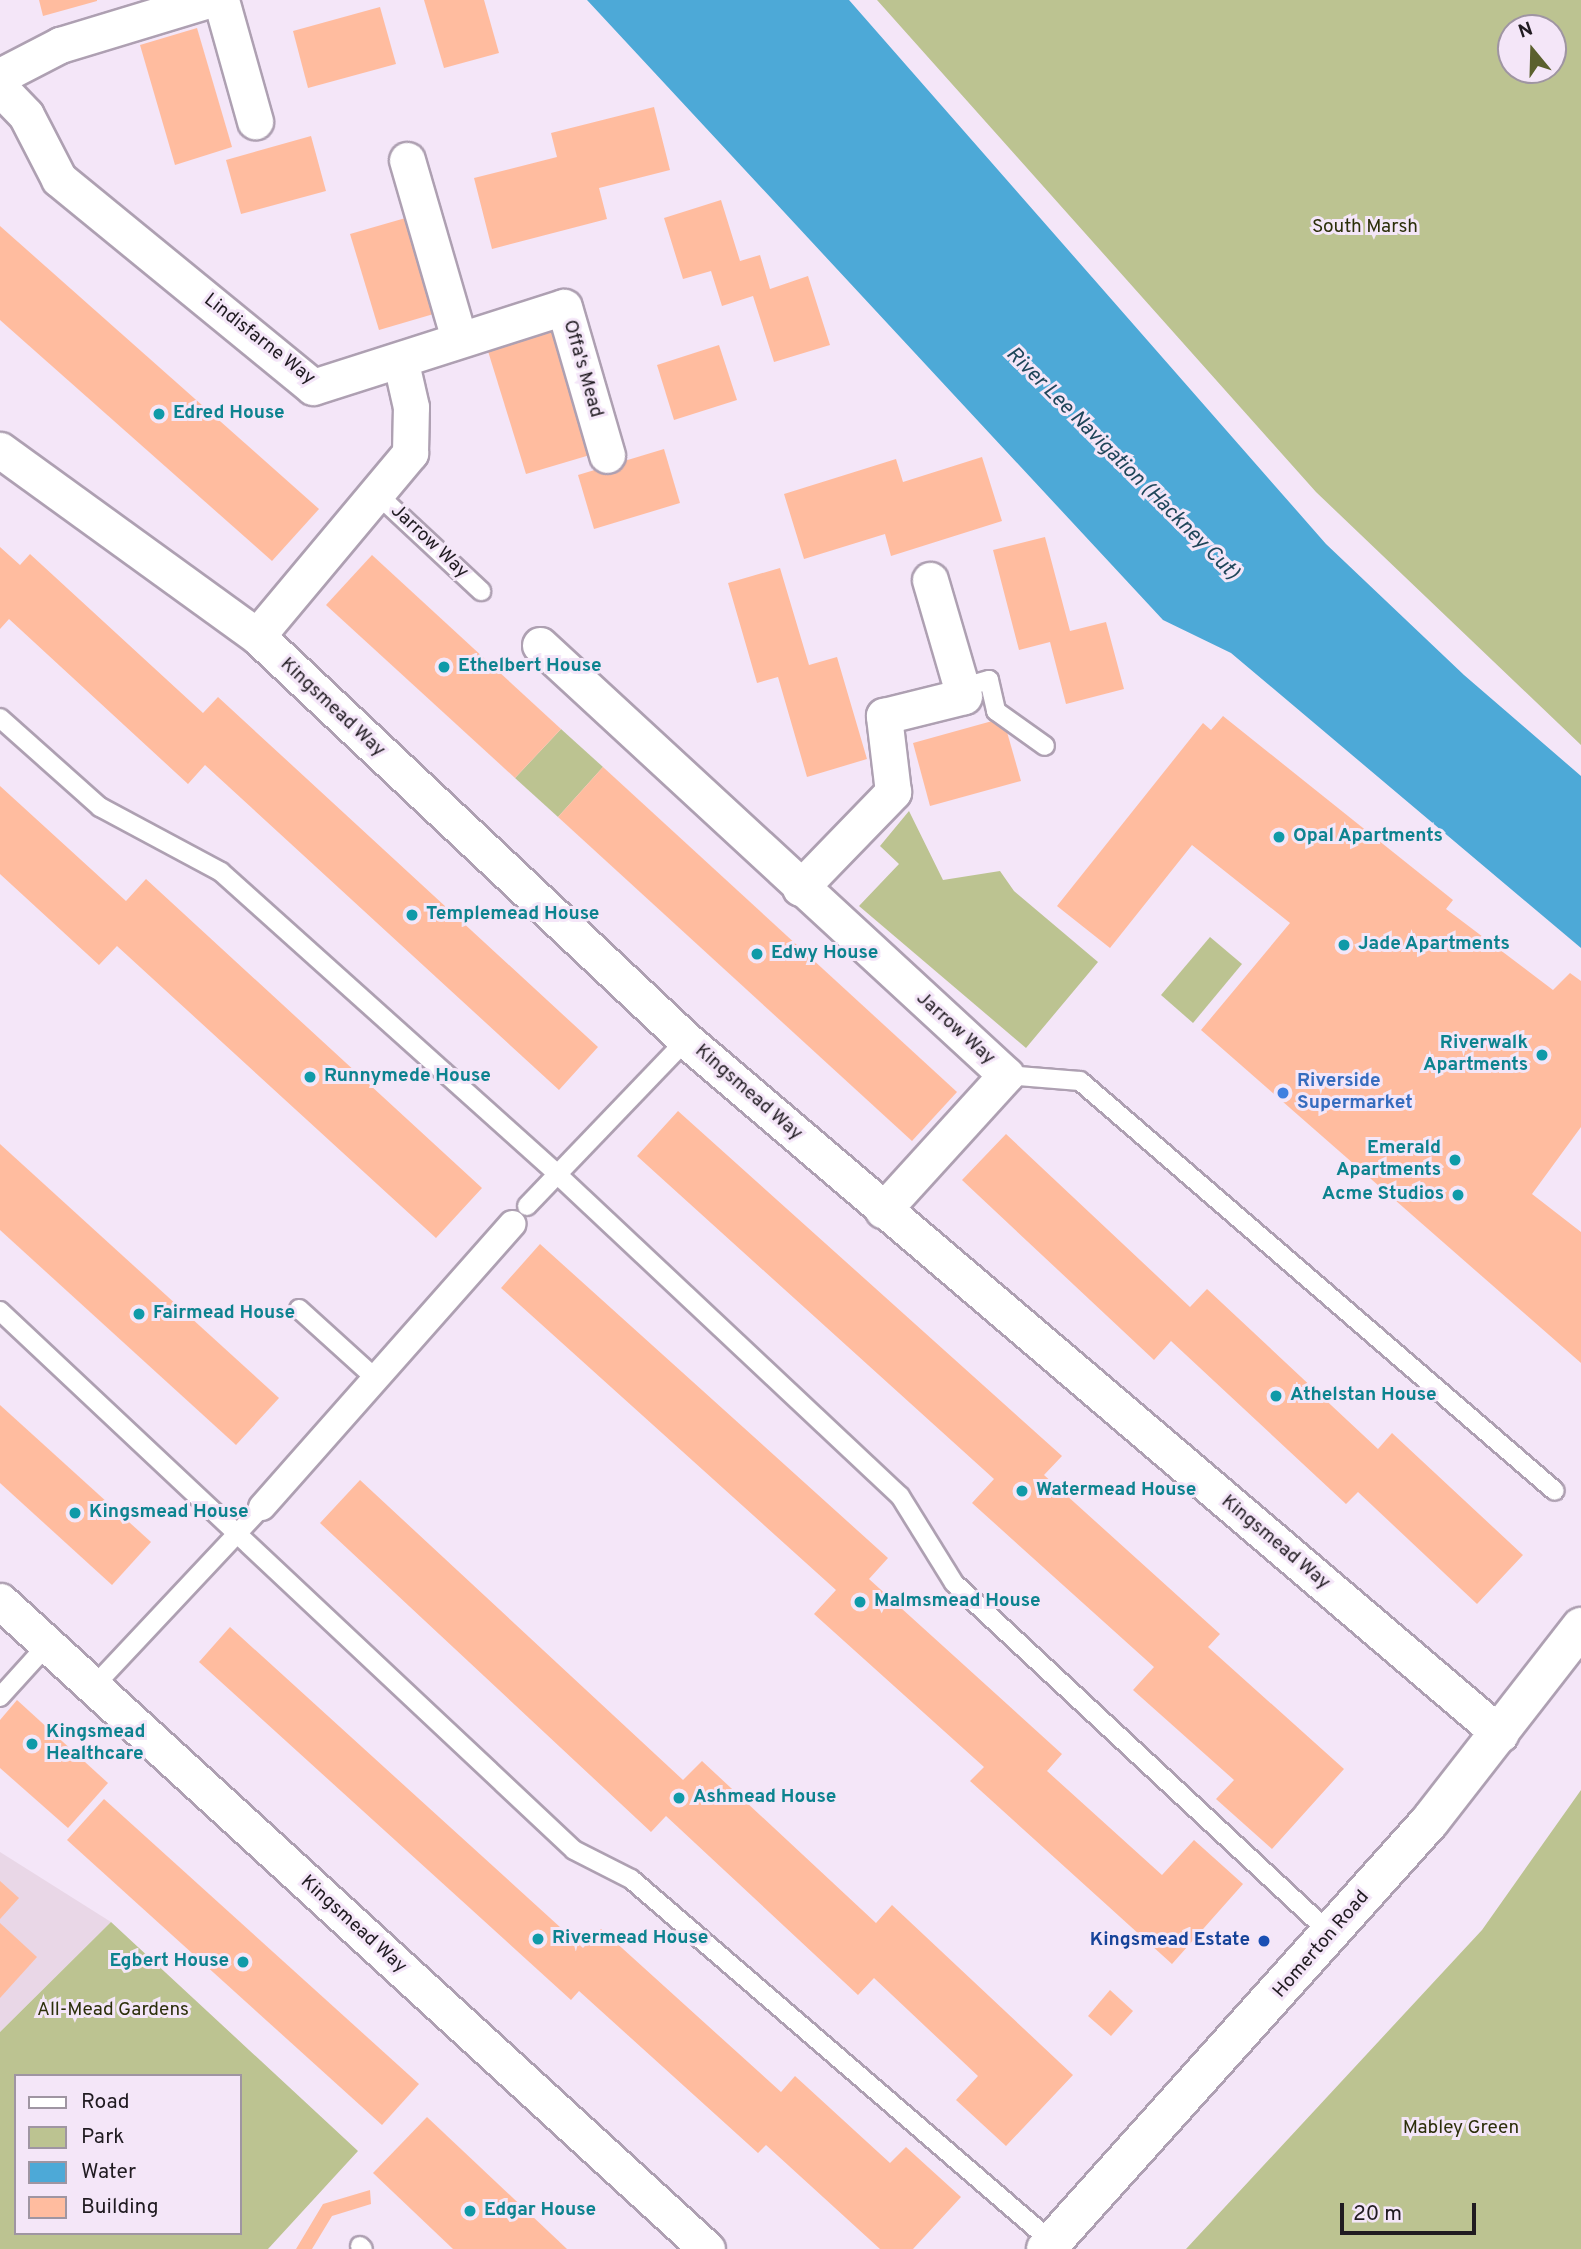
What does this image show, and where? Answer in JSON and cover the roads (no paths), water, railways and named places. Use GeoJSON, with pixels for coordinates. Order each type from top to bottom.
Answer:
{"type":"FeatureCollection","features":[{"type":"Feature","properties":{"kind":"main road","name":"Homerton Road"},"geometry":{"type":"LineString","coordinates":[[1049,2245],[1332,1935],[1500,1734],[1581,1627]]}},
{"type":"Feature","properties":{"kind":"street"},"geometry":{"type":"LineString","coordinates":[[0,76],[60,45],[149,8],[208,0]]}},
{"type":"Feature","properties":{"kind":"street"},"geometry":{"type":"LineString","coordinates":[[221,0],[256,121]]}},
{"type":"Feature","properties":{"kind":"street","name":"Lindisfarne Way"},"geometry":{"type":"LineString","coordinates":[[0,88],[26,116],[59,179],[313,387],[401,363]]}},
{"type":"Feature","properties":{"kind":"street"},"geometry":{"type":"LineString","coordinates":[[407,160],[459,339]]}},
{"type":"Feature","properties":{"kind":"street","name":"Offa's Mead"},"geometry":{"type":"LineString","coordinates":[[401,363],[459,339],[564,307],[607,455]]}},
{"type":"Feature","properties":{"kind":"street"},"geometry":{"type":"LineString","coordinates":[[257,636],[410,453],[411,407],[401,363]]}},
{"type":"Feature","properties":{"kind":"street","name":"Kingsmead Way"},"geometry":{"type":"LineString","coordinates":[[0,450],[257,636],[686,1040],[1500,1734]]}},
{"type":"Feature","properties":{"kind":"street"},"geometry":{"type":"LineString","coordinates":[[800,888],[893,792],[884,716],[964,696],[930,580]]}},
{"type":"Feature","properties":{"kind":"street","name":"Jarrow Way"},"geometry":{"type":"LineString","coordinates":[[540,645],[800,888],[1006,1075],[883,1210]]}},
{"type":"Feature","properties":{"kind":"street"},"geometry":{"type":"LineString","coordinates":[[262,1507],[520,1215]]}},
{"type":"Feature","properties":{"kind":"street","name":"Kingsmead Way"},"geometry":{"type":"LineString","coordinates":[[0,1601],[95,1685],[707,2249]]}},
{"type":"Feature","properties":{"kind":"lane","name":"Jarrow Way"},"geometry":{"type":"LineString","coordinates":[[376,493],[481,591]]}},
{"type":"Feature","properties":{"kind":"lane"},"geometry":{"type":"LineString","coordinates":[[961,688],[989,680],[996,711],[1045,746]]}},
{"type":"Feature","properties":{"kind":"lane"},"geometry":{"type":"LineString","coordinates":[[0,718],[100,807],[221,872],[557,1174],[901,1496],[954,1583],[1332,1935]]}},
{"type":"Feature","properties":{"kind":"lane"},"geometry":{"type":"LineString","coordinates":[[520,1215],[686,1040]]}},
{"type":"Feature","properties":{"kind":"lane"},"geometry":{"type":"LineString","coordinates":[[1006,1075],[1080,1081],[1555,1491]]}},
{"type":"Feature","properties":{"kind":"lane"},"geometry":{"type":"LineString","coordinates":[[299,1309],[375,1378]]}},
{"type":"Feature","properties":{"kind":"lane"},"geometry":{"type":"LineString","coordinates":[[0,1311],[236,1536],[574,1850],[631,1879],[1049,2245]]}},
{"type":"Feature","properties":{"kind":"lane"},"geometry":{"type":"LineString","coordinates":[[95,1685],[262,1507]]}},
{"type":"Feature","properties":{"kind":"lane"},"geometry":{"type":"LineString","coordinates":[[0,1697],[48,1644]]}},
{"type":"Feature","properties":{"kind":"water","name":"River Lee Navigation (Hackney Cut)"},"geometry":{"type":"Polygon","coordinates":[[[587,0],[849,0],[1326,544],[1464,675],[1581,776],[1581,948],[1231,653],[1163,620],[587,0]]]}},
{"type":"Feature","properties":{"kind":"place","name":"Edred House"},"geometry":{"type":"Point","coordinates":[159,414]}},
{"type":"Feature","properties":{"kind":"place","name":"Ethelbert House"},"geometry":{"type":"Point","coordinates":[444,667]}},
{"type":"Feature","properties":{"kind":"place","name":"Opal Apartments"},"geometry":{"type":"Point","coordinates":[1279,837]}},
{"type":"Feature","properties":{"kind":"place","name":"Templemead House"},"geometry":{"type":"Point","coordinates":[412,915]}},
{"type":"Feature","properties":{"kind":"place","name":"Jade Apartments"},"geometry":{"type":"Point","coordinates":[1344,945]}},
{"type":"Feature","properties":{"kind":"place","name":"Edwy House"},"geometry":{"type":"Point","coordinates":[757,954]}},
{"type":"Feature","properties":{"kind":"place","name":"Riverwalk Apartments"},"geometry":{"type":"Point","coordinates":[1542,1055]}},
{"type":"Feature","properties":{"kind":"place","name":"Runnymede House"},"geometry":{"type":"Point","coordinates":[310,1077]}},
{"type":"Feature","properties":{"kind":"place","name":"Riverside Supermarket"},"geometry":{"type":"Point","coordinates":[1283,1093]}},
{"type":"Feature","properties":{"kind":"place","name":"Emerald Apartments"},"geometry":{"type":"Point","coordinates":[1455,1160]}},
{"type":"Feature","properties":{"kind":"place","name":"Acme Studios"},"geometry":{"type":"Point","coordinates":[1458,1195]}},
{"type":"Feature","properties":{"kind":"place","name":"Fairmead House"},"geometry":{"type":"Point","coordinates":[139,1314]}},
{"type":"Feature","properties":{"kind":"place","name":"Athelstan House"},"geometry":{"type":"Point","coordinates":[1276,1396]}},
{"type":"Feature","properties":{"kind":"place","name":"Watermead House"},"geometry":{"type":"Point","coordinates":[1022,1491]}},
{"type":"Feature","properties":{"kind":"place","name":"Kingsmead House"},"geometry":{"type":"Point","coordinates":[75,1513]}},
{"type":"Feature","properties":{"kind":"place","name":"Malmsmead House"},"geometry":{"type":"Point","coordinates":[860,1602]}},
{"type":"Feature","properties":{"kind":"place","name":"Kingsmead Healthcare"},"geometry":{"type":"Point","coordinates":[32,1744]}},
{"type":"Feature","properties":{"kind":"place","name":"Ashmead House"},"geometry":{"type":"Point","coordinates":[679,1798]}},
{"type":"Feature","properties":{"kind":"place","name":"Rivermead House"},"geometry":{"type":"Point","coordinates":[538,1939]}},
{"type":"Feature","properties":{"kind":"place","name":"Kingsmead Estate"},"geometry":{"type":"Point","coordinates":[1264,1941]}},
{"type":"Feature","properties":{"kind":"place","name":"Egbert House"},"geometry":{"type":"Point","coordinates":[243,1962]}},
{"type":"Feature","properties":{"kind":"place","name":"Edgar House"},"geometry":{"type":"Point","coordinates":[470,2211]}},
{"type":"Feature","properties":{"kind":"park label","name":"South Marsh"},"geometry":{"type":"Point","coordinates":[1365,228]}},
{"type":"Feature","properties":{"kind":"park label","name":"All-Mead Gardens"},"geometry":{"type":"Point","coordinates":[113,2011]}},
{"type":"Feature","properties":{"kind":"park label","name":"Mabley Green"},"geometry":{"type":"Point","coordinates":[1461,2129]}}]}
